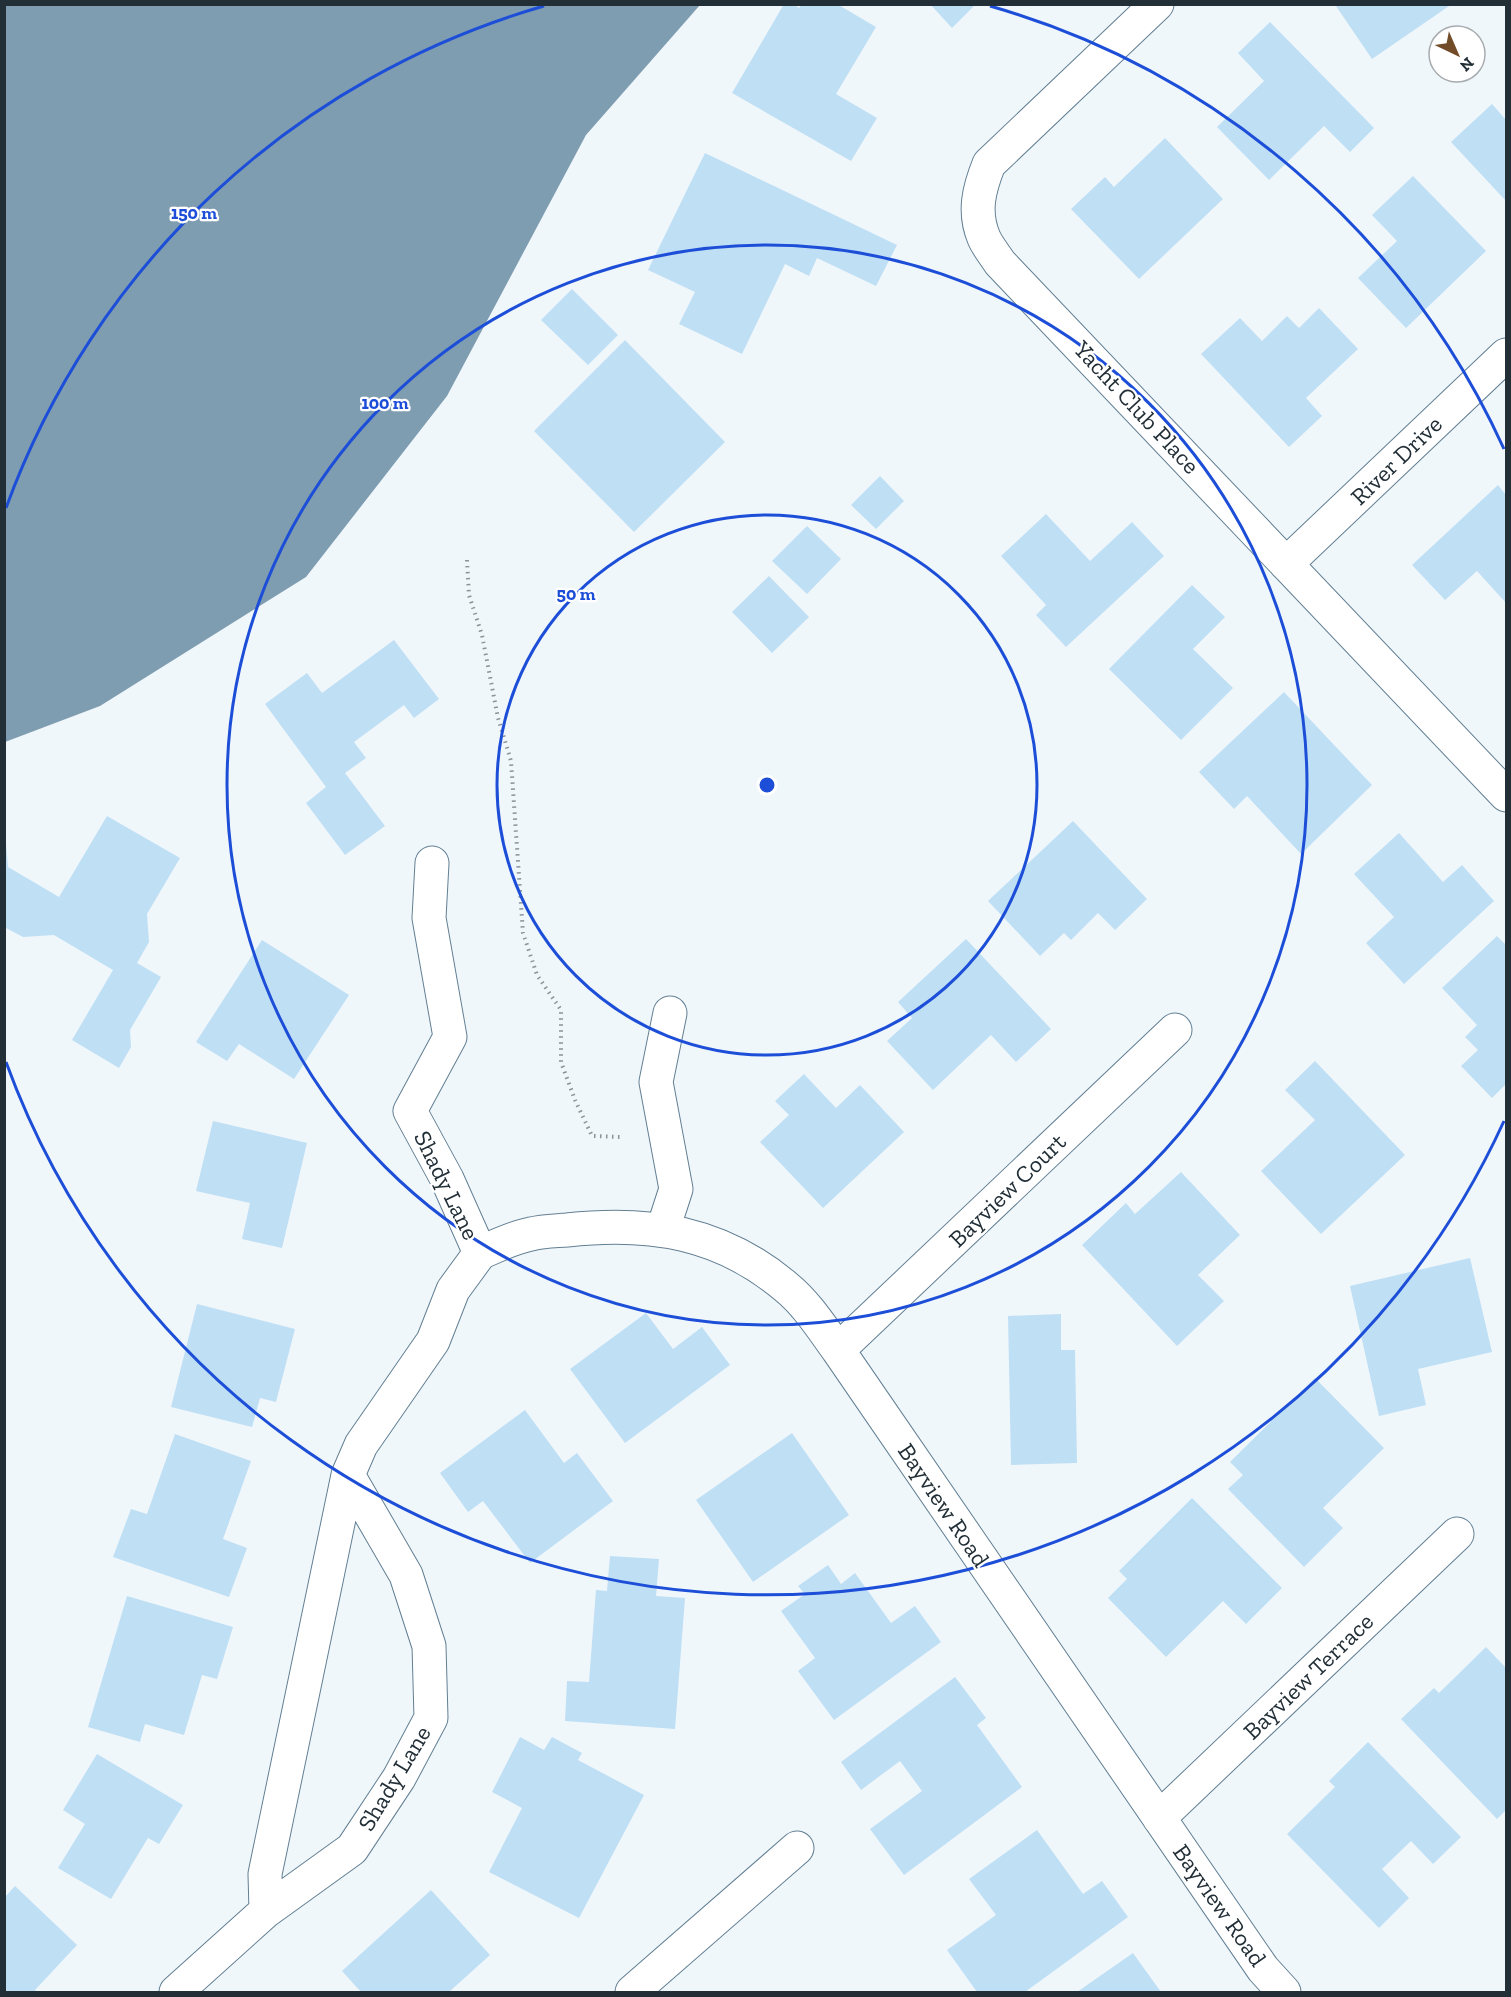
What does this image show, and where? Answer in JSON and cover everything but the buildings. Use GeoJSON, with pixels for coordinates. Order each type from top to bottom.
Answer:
{"type":"FeatureCollection","features":[{"type":"Feature","properties":{"kind":"street","name":"Yacht Club Place"},"geometry":{"type":"LineString","coordinates":[[1157,4],[989,164],[980,188],[978,214],[985,239],[1000,262],[1506,795]]}},
{"type":"Feature","properties":{"kind":"street","name":"River Drive"},"geometry":{"type":"LineString","coordinates":[[1286,564],[1506,355]]}},
{"type":"Feature","properties":{"kind":"street","name":"Shady Lane"},"geometry":{"type":"LineString","coordinates":[[266,1911],[265,1874],[348,1475],[361,1445],[433,1341],[453,1290],[480,1253],[447,1179],[410,1111],[450,1037],[429,918],[432,863]]}},
{"type":"Feature","properties":{"kind":"street"},"geometry":{"type":"LineString","coordinates":[[663,1229],[676,1189],[656,1082],[670,1013]]}},
{"type":"Feature","properties":{"kind":"street","name":"Bayview Court"},"geometry":{"type":"LineString","coordinates":[[838,1350],[1175,1030]]}},
{"type":"Feature","properties":{"kind":"street","name":"Bayview Road"},"geometry":{"type":"LineString","coordinates":[[480,1253],[529,1234],[603,1226],[663,1229],[717,1244],[766,1270],[788,1288],[808,1308],[838,1350],[1263,1969],[1284,1992]]}},
{"type":"Feature","properties":{"kind":"street","name":"Shady Lane"},"geometry":{"type":"LineString","coordinates":[[176,1992],[266,1911],[352,1849],[399,1778],[431,1718],[429,1646],[406,1575],[348,1475]]}},
{"type":"Feature","properties":{"kind":"street","name":"Bayview Terrace"},"geometry":{"type":"LineString","coordinates":[[1159,1818],[1457,1534]]}},
{"type":"Feature","properties":{"kind":"street"},"geometry":{"type":"LineString","coordinates":[[632,1992],[796,1848]]}},
{"type":"Feature","properties":{"kind":"path"},"geometry":{"type":"LineString","coordinates":[[467,560],[469,595],[482,635],[498,718],[511,761],[523,933],[537,975],[561,1010],[561,1062],[574,1100],[592,1136],[621,1137]]}},
{"type":"Feature","properties":{"kind":"water"},"geometry":{"type":"Polygon","coordinates":[[[5,4],[700,5],[586,135],[447,396],[306,577],[100,706],[5,742],[5,4]]]}}]}
